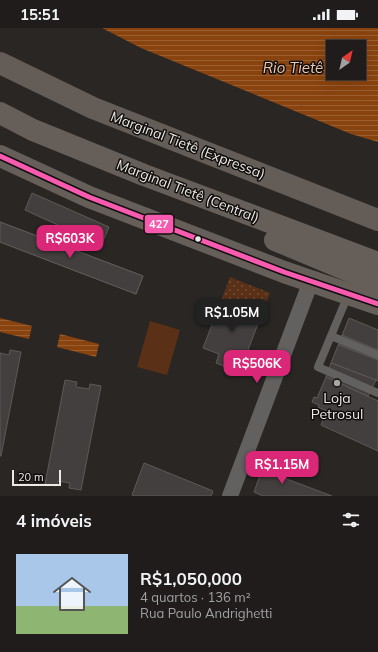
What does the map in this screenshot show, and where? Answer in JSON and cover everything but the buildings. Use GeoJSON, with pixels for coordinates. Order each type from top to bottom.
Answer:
{"type":"FeatureCollection","features":[{"type":"Feature","properties":{"kind":"highway","name":"Marginal Tietê (Expressa)"},"geometry":{"type":"LineString","coordinates":[[0,63],[93,108],[378,220]]}},
{"type":"Feature","properties":{"kind":"highway","name":"Marginal Tietê (Central)"},"geometry":{"type":"LineString","coordinates":[[0,113],[33,130],[144,175],[378,263]]}},
{"type":"Feature","properties":{"kind":"highway"},"geometry":{"type":"LineString","coordinates":[[0,156],[89,197],[311,281],[378,304]]}},
{"type":"Feature","properties":{"kind":"highway"},"geometry":{"type":"LineString","coordinates":[[144,175],[169,196],[378,283]]}},
{"type":"Feature","properties":{"kind":"street"},"geometry":{"type":"LineString","coordinates":[[230,496],[311,281]]}},
{"type":"Feature","properties":{"kind":"lane"},"geometry":{"type":"LineString","coordinates":[[348,294],[318,367],[378,392]]}},
{"type":"Feature","properties":{"kind":"lane"},"geometry":{"type":"LineString","coordinates":[[331,336],[378,355]]}},
{"type":"Feature","properties":{"kind":"shaded area"},"geometry":{"type":"Polygon","coordinates":[[[230,277],[270,293],[261,316],[221,301],[230,277]]]}},
{"type":"Feature","properties":{"kind":"shaded area"},"geometry":{"type":"Polygon","coordinates":[[[150,321],[180,330],[167,375],[137,367],[150,321]]]}},
{"type":"Feature","properties":{"kind":"water","name":"Rio Tietê"},"geometry":{"type":"Polygon","coordinates":[[[102,28],[378,28],[378,142],[351,134],[141,48],[102,28]]]}},
{"type":"Feature","properties":{"kind":"water"},"geometry":{"type":"Polygon","coordinates":[[[0,318],[32,326],[29,339],[0,332],[0,318]]]}},
{"type":"Feature","properties":{"kind":"water"},"geometry":{"type":"Polygon","coordinates":[[[60,334],[99,344],[96,357],[57,347],[60,334]]]}},
{"type":"Feature","properties":{"kind":"transit line","name":"427"},"geometry":{"type":"LineString","coordinates":[[0,156],[89,197],[284,272],[378,304]]}},
{"type":"Feature","properties":{"kind":"place","name":"Loja Petrosul"},"geometry":{"type":"Point","coordinates":[337,383]}}]}
